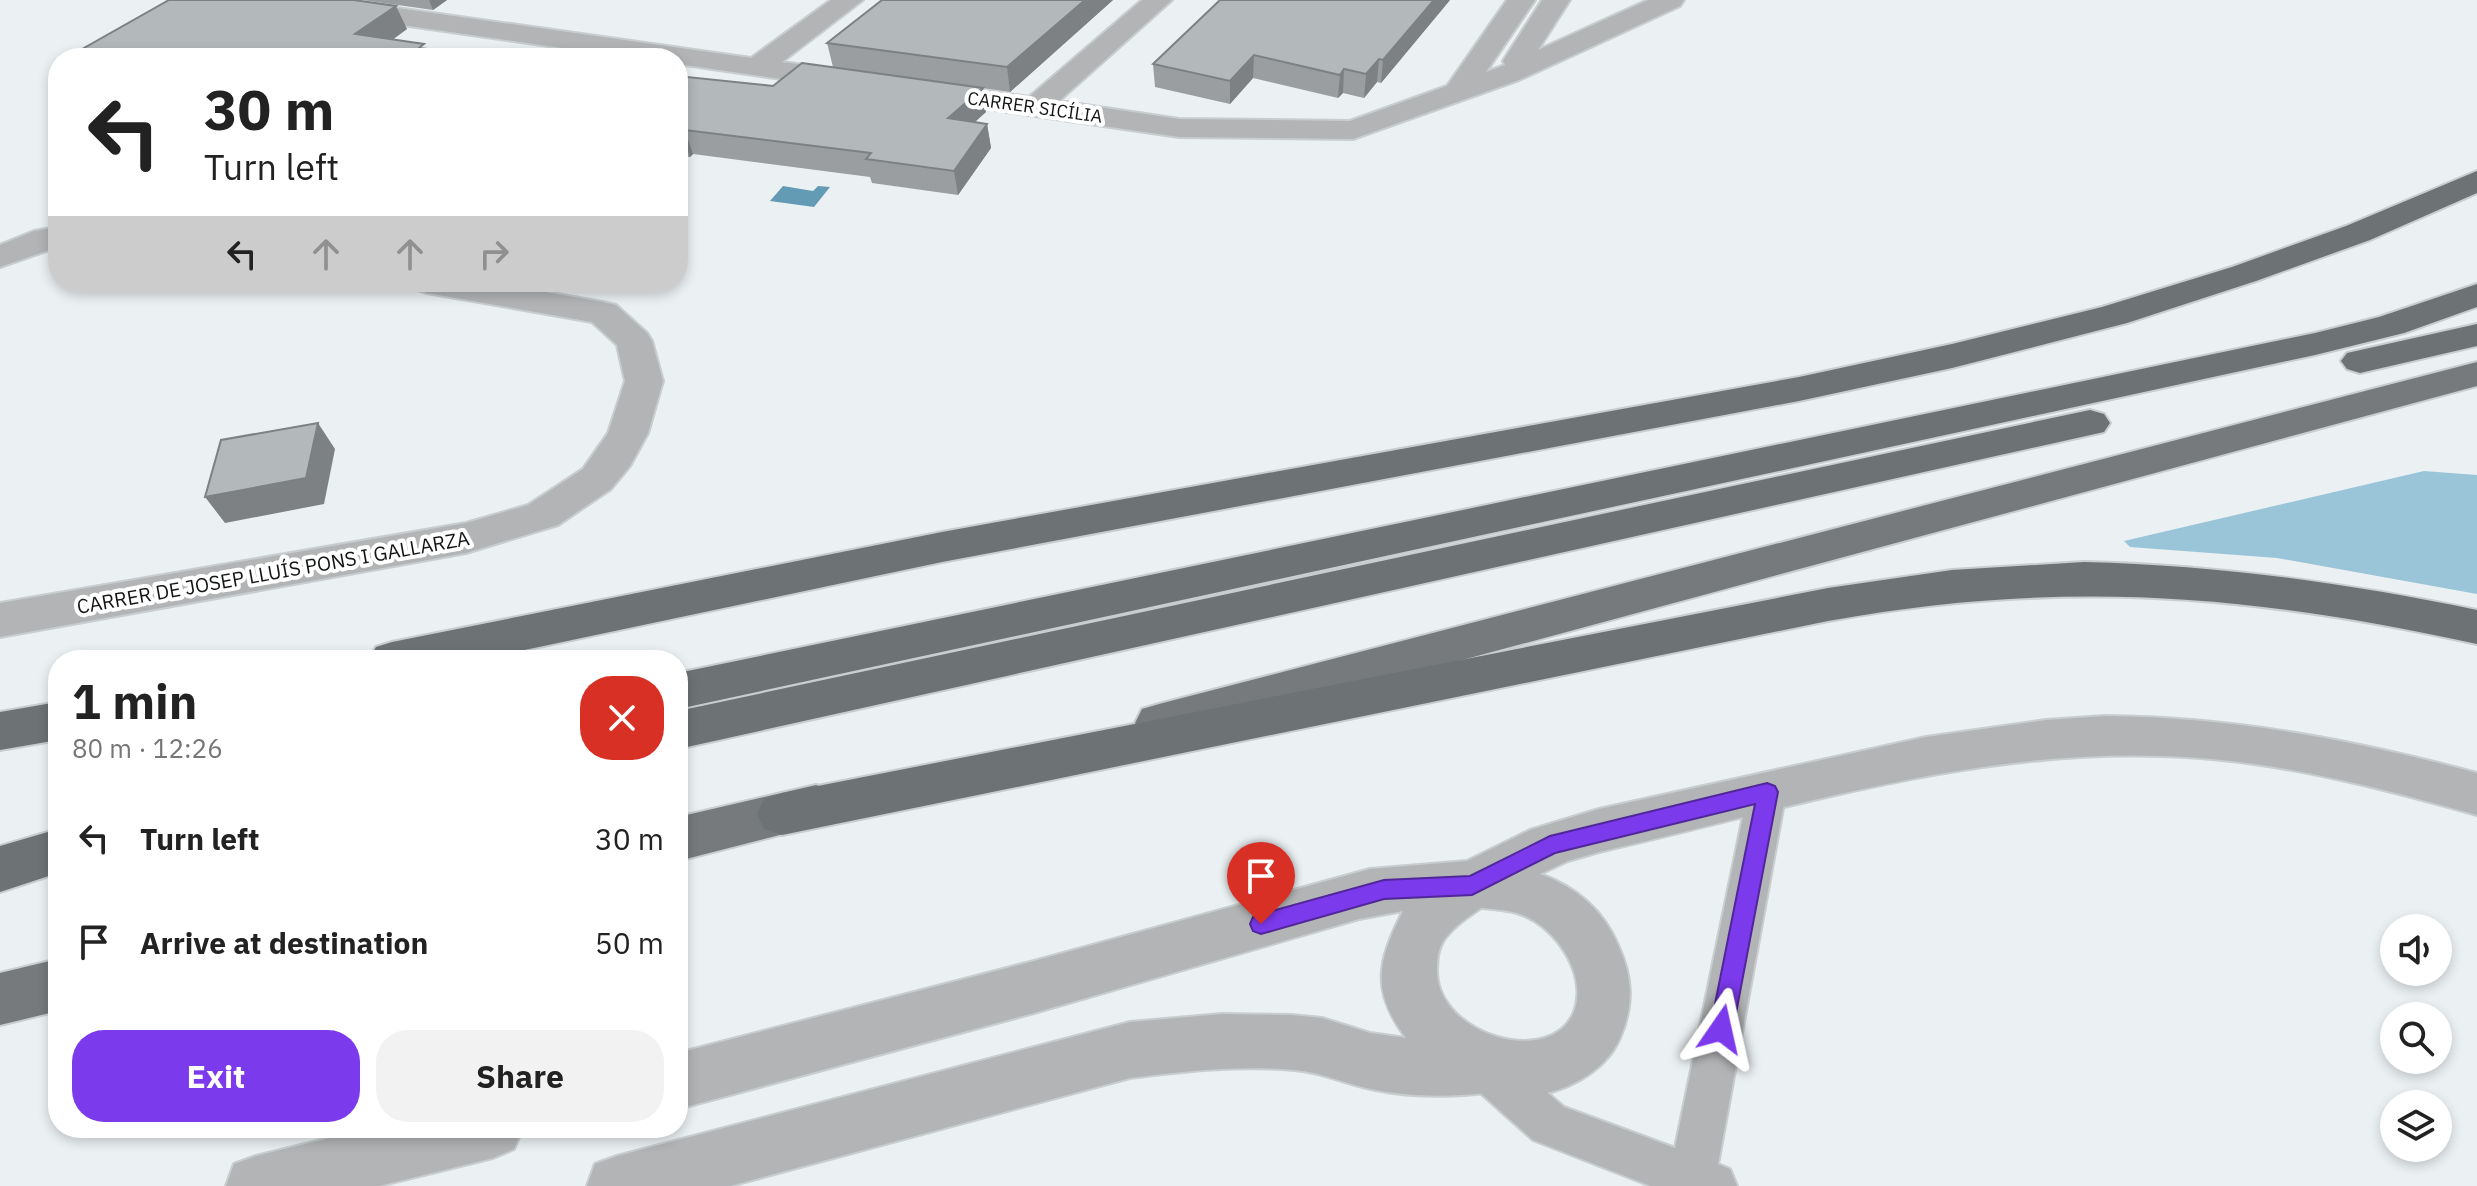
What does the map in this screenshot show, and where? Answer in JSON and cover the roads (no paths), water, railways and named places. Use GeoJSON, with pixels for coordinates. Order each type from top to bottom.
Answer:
{"type":"FeatureCollection","features":[{"type":"Feature","properties":{"kind":"highway"},"geometry":{"type":"LineString","coordinates":[[441,650],[942,547],[1660,416],[1924,363],[2114,315],[2244,274],[2358,233],[2477,181]]}},
{"type":"Feature","properties":{"kind":"highway"},"geometry":{"type":"LineString","coordinates":[[688,689],[2315,344],[2391,325],[2477,295]]}},
{"type":"Feature","properties":{"kind":"highway"},"geometry":{"type":"LineString","coordinates":[[688,728],[1840,479],[2477,335]]}},
{"type":"Feature","properties":{"kind":"highway"},"geometry":{"type":"LineString","coordinates":[[688,837],[1056,750],[2477,374]]}},
{"type":"Feature","properties":{"kind":"highway"},"geometry":{"type":"LineString","coordinates":[[782,814],[1707,631],[1785,612],[1953,586],[2029,580],[2173,581],[2251,587],[2341,600],[2477,627]]}},
{"type":"Feature","properties":{"kind":"highway"},"geometry":{"type":"LineString","coordinates":[[0,731],[48,723]]}},
{"type":"Feature","properties":{"kind":"highway"},"geometry":{"type":"LineString","coordinates":[[0,871],[48,854]]}},
{"type":"Feature","properties":{"kind":"highway"},"geometry":{"type":"LineString","coordinates":[[0,871],[48,863]]}},
{"type":"Feature","properties":{"kind":"highway"},"geometry":{"type":"LineString","coordinates":[[0,999],[48,987]]}},
{"type":"Feature","properties":{"kind":"street","name":"CARRER SICÍLIA"},"geometry":{"type":"LineString","coordinates":[[283,0],[627,48]]}},
{"type":"Feature","properties":{"kind":"street"},"geometry":{"type":"LineString","coordinates":[[757,67],[849,0]]}},
{"type":"Feature","properties":{"kind":"street"},"geometry":{"type":"LineString","coordinates":[[1035,107],[1158,0]]}},
{"type":"Feature","properties":{"kind":"street"},"geometry":{"type":"LineString","coordinates":[[1456,95],[1521,0]]}},
{"type":"Feature","properties":{"kind":"street"},"geometry":{"type":"LineString","coordinates":[[1509,74],[1556,0]]}},
{"type":"Feature","properties":{"kind":"street","name":"CARRER SICÍLIA"},"geometry":{"type":"LineString","coordinates":[[688,57],[1179,128],[1353,130],[1509,74],[1670,0]]}},
{"type":"Feature","properties":{"kind":"street"},"geometry":{"type":"LineString","coordinates":[[462,24],[494,6]]}},
{"type":"Feature","properties":{"kind":"street"},"geometry":{"type":"LineString","coordinates":[[0,257],[48,240]]}},
{"type":"Feature","properties":{"kind":"street","name":"CARRER DE JOSEP LLUÍS PONS I GALLARZA"},"geometry":{"type":"LineString","coordinates":[[0,620],[466,538],[543,515],[597,479],[616,456],[628,433],[644,381],[634,341],[603,313],[484,292]]}},
{"type":"Feature","properties":{"kind":"street"},"geometry":{"type":"LineString","coordinates":[[1482,1066],[1448,1047],[1426,1023],[1413,997],[1409,969],[1413,940],[1428,917],[1472,886],[1550,845],[1767,792],[1987,749],[2089,736],[2161,735],[2244,742],[2321,755],[2477,794]]}},
{"type":"Feature","properties":{"kind":"street"},"geometry":{"type":"LineString","coordinates":[[617,1186],[1130,1050],[1264,1039],[1319,1045],[1376,1062],[1426,1068],[1482,1066],[1511,1069],[1549,1065],[1577,1050],[1597,1026],[1605,997],[1603,966],[1588,937],[1566,913],[1537,896],[1507,888],[1472,886],[1384,890],[954,1010],[688,1078]]}},
{"type":"Feature","properties":{"kind":"street"},"geometry":{"type":"LineString","coordinates":[[256,1186],[452,1138]]}},
{"type":"Feature","properties":{"kind":"lane"},"geometry":{"type":"LineString","coordinates":[[1482,1066],[1549,1124],[1703,1182],[1767,792]]}}]}
